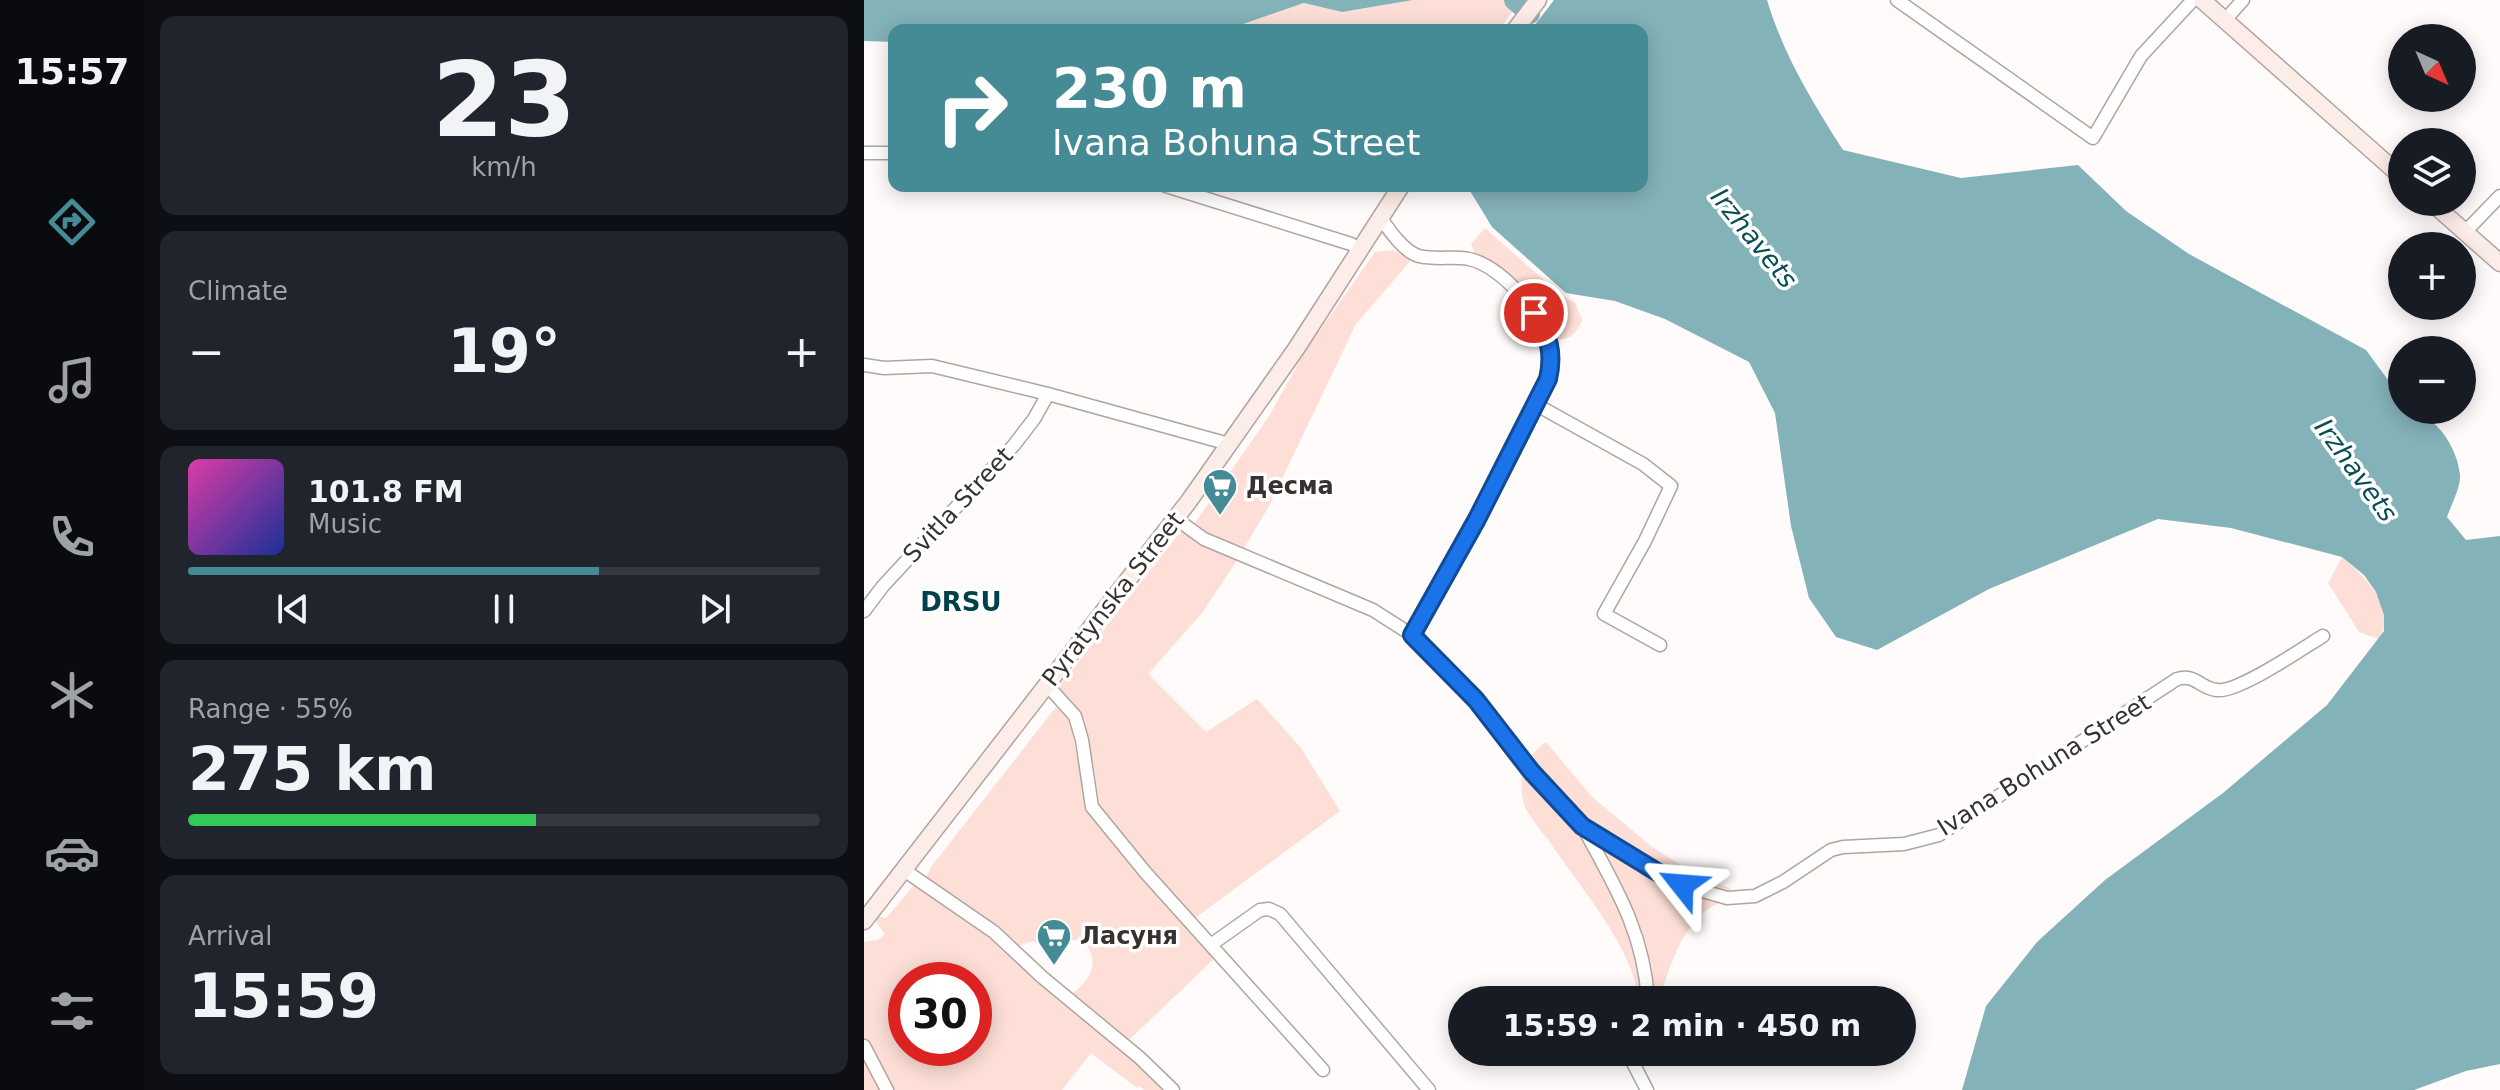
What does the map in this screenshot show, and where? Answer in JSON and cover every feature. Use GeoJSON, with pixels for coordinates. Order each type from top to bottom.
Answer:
{"type":"FeatureCollection","features":[{"type":"Feature","properties":{"kind":"main road"},"geometry":{"type":"LineString","coordinates":[[1519,24],[1538,0]]}},
{"type":"Feature","properties":{"kind":"main road"},"geometry":{"type":"LineString","coordinates":[[2202,0],[2388,165]]}},
{"type":"Feature","properties":{"kind":"main road","name":"Pyratynska Street"},"geometry":{"type":"LineString","coordinates":[[864,921],[1175,518],[1296,349],[1397,192]]}},
{"type":"Feature","properties":{"kind":"main road"},"geometry":{"type":"LineString","coordinates":[[2447,216],[2465,232]]}},
{"type":"Feature","properties":{"kind":"main road"},"geometry":{"type":"LineString","coordinates":[[2476,242],[2500,263]]}},
{"type":"Feature","properties":{"kind":"street"},"geometry":{"type":"LineString","coordinates":[[1897,0],[2093,138],[2141,56],[2193,0]]}},
{"type":"Feature","properties":{"kind":"street"},"geometry":{"type":"LineString","coordinates":[[2225,20],[2243,0]]}},
{"type":"Feature","properties":{"kind":"street"},"geometry":{"type":"LineString","coordinates":[[864,153],[888,153]]}},
{"type":"Feature","properties":{"kind":"street"},"geometry":{"type":"LineString","coordinates":[[1185,192],[1351,244],[1360,250]]}},
{"type":"Feature","properties":{"kind":"street"},"geometry":{"type":"LineString","coordinates":[[2465,232],[2500,196]]}},
{"type":"Feature","properties":{"kind":"street"},"geometry":{"type":"LineString","coordinates":[[1380,217],[1393,235],[1417,256],[1471,259],[1487,266],[1525,300],[1543,326],[1553,359],[1548,379],[1477,519],[1412,635]]}},
{"type":"Feature","properties":{"kind":"street"},"geometry":{"type":"LineString","coordinates":[[864,365],[884,368],[932,366],[1229,444]]}},
{"type":"Feature","properties":{"kind":"street","name":"Svitla Street"},"geometry":{"type":"LineString","coordinates":[[864,611],[883,586],[1014,445],[1048,394]]}},
{"type":"Feature","properties":{"kind":"street"},"geometry":{"type":"LineString","coordinates":[[1535,404],[1643,464],[1671,486],[1645,541],[1604,614],[1660,645]]}},
{"type":"Feature","properties":{"kind":"street","name":"Ivana Bohuna Street"},"geometry":{"type":"LineString","coordinates":[[1175,518],[1204,539],[1373,610],[1412,635],[1476,700],[1531,771],[1582,826],[1639,940],[1646,986]]}},
{"type":"Feature","properties":{"kind":"street","name":"Ivana Bohuna Street"},"geometry":{"type":"LineString","coordinates":[[1582,826],[1682,885],[1727,898],[1755,896],[1783,882],[1831,850],[1904,844],[1939,835],[2177,679],[2192,677],[2216,691],[2224,690],[2246,682],[2323,636]]}},
{"type":"Feature","properties":{"kind":"street"},"geometry":{"type":"LineString","coordinates":[[1047,685],[1075,716],[1082,740],[1092,807],[1145,872],[1323,1070]]}},
{"type":"Feature","properties":{"kind":"street"},"geometry":{"type":"LineString","coordinates":[[904,870],[994,932],[1173,1090]]}},
{"type":"Feature","properties":{"kind":"street"},"geometry":{"type":"LineString","coordinates":[[1212,944],[1260,910],[1269,909],[1280,914],[1429,1090]]}},
{"type":"Feature","properties":{"kind":"street"},"geometry":{"type":"LineString","coordinates":[[864,1046],[887,1090]]}},
{"type":"Feature","properties":{"kind":"street"},"geometry":{"type":"LineString","coordinates":[[1635,1066],[1647,1090]]}},
{"type":"Feature","properties":{"kind":"shaded area"},"geometry":{"type":"Polygon","coordinates":[[[1413,0],[1507,0],[1515,8],[1503,24],[1244,24],[1305,3],[1342,12],[1413,0]]]}},
{"type":"Feature","properties":{"kind":"shaded area"},"geometry":{"type":"Polygon","coordinates":[[[1485,228],[1562,296],[1575,302],[1582,320],[1571,336],[1553,339],[1504,273],[1474,253],[1471,244],[1485,228]]]}},
{"type":"Feature","properties":{"kind":"shaded area"},"geometry":{"type":"Polygon","coordinates":[[[1393,250],[1412,259],[1356,324],[1269,506],[1234,565],[1202,613],[1148,674],[1206,732],[1257,699],[1301,748],[1340,811],[1195,918],[1100,811],[1095,772],[1082,717],[1057,689],[1177,536],[1195,523],[1269,416],[1304,353],[1375,252],[1393,250]]]}},
{"type":"Feature","properties":{"kind":"shaded area"},"geometry":{"type":"Polygon","coordinates":[[[2342,557],[2369,583],[2382,605],[2384,628],[2378,639],[2359,632],[2328,583],[2342,557]]]}},
{"type":"Feature","properties":{"kind":"shaded area"},"geometry":{"type":"Polygon","coordinates":[[[1056,707],[1065,714],[1071,725],[1086,806],[1217,956],[1128,1041],[1071,994],[1084,983],[1093,963],[1089,949],[1083,942],[1032,941],[1015,947],[926,878],[931,867],[1056,707]]]}},
{"type":"Feature","properties":{"kind":"shaded area"},"geometry":{"type":"Polygon","coordinates":[[[1546,742],[1592,797],[1651,846],[1697,876],[1730,888],[1729,899],[1701,914],[1682,939],[1664,986],[1636,986],[1615,937],[1530,816],[1524,805],[1521,782],[1524,767],[1532,754],[1546,742]]]}},
{"type":"Feature","properties":{"kind":"shaded area"},"geometry":{"type":"Polygon","coordinates":[[[915,884],[959,910],[1171,1090],[1137,1088],[1091,1053],[1062,1090],[864,1090],[864,942],[877,940],[885,934],[876,922],[877,916],[886,918],[915,884]]]}},
{"type":"Feature","properties":{"kind":"water"},"geometry":{"type":"Polygon","coordinates":[[[864,0],[1413,0],[1342,12],[1304,3],[1243,24],[888,24],[888,42],[864,41],[864,0]]]}},
{"type":"Feature","properties":{"kind":"water"},"geometry":{"type":"Polygon","coordinates":[[[1554,0],[1767,0],[1790,59],[1843,150],[1961,178],[2078,165],[2126,211],[2189,254],[2366,350],[2388,380],[2388,424],[2434,424],[2442,431],[2454,452],[2460,475],[2447,517],[2466,540],[2500,536],[2500,1064],[2466,1071],[2414,1090],[1962,1090],[1986,1006],[2037,942],[2105,880],[2223,793],[2327,705],[2384,631],[2384,615],[2376,592],[2364,575],[2342,557],[2231,528],[2158,519],[1989,589],[1877,650],[1836,637],[1809,598],[1791,526],[1775,413],[1749,362],[1665,319],[1615,301],[1566,293],[1492,227],[1471,192],[1648,192],[1648,24],[1536,24],[1554,0]]]}},
{"type":"Feature","properties":{"kind":"waterway","name":"Irzhavets"},"geometry":{"type":"LineString","coordinates":[[1514,0],[1530,14]]}},
{"type":"Feature","properties":{"kind":"place","name":"Десма"},"geometry":{"type":"Point","coordinates":[1220,517]}},
{"type":"Feature","properties":{"kind":"place","name":"Ласуня"},"geometry":{"type":"Point","coordinates":[1054,967]}},
{"type":"Feature","properties":{"kind":"district","name":"DRSU"},"geometry":{"type":"Point","coordinates":[961,602]}},
{"type":"Feature","properties":{"kind":"route"},"geometry":{"type":"LineString","coordinates":[[1534,313],[1543,326],[1553,359],[1548,379],[1477,519],[1412,635],[1476,700],[1531,771],[1582,826],[1682,885]]}}]}
